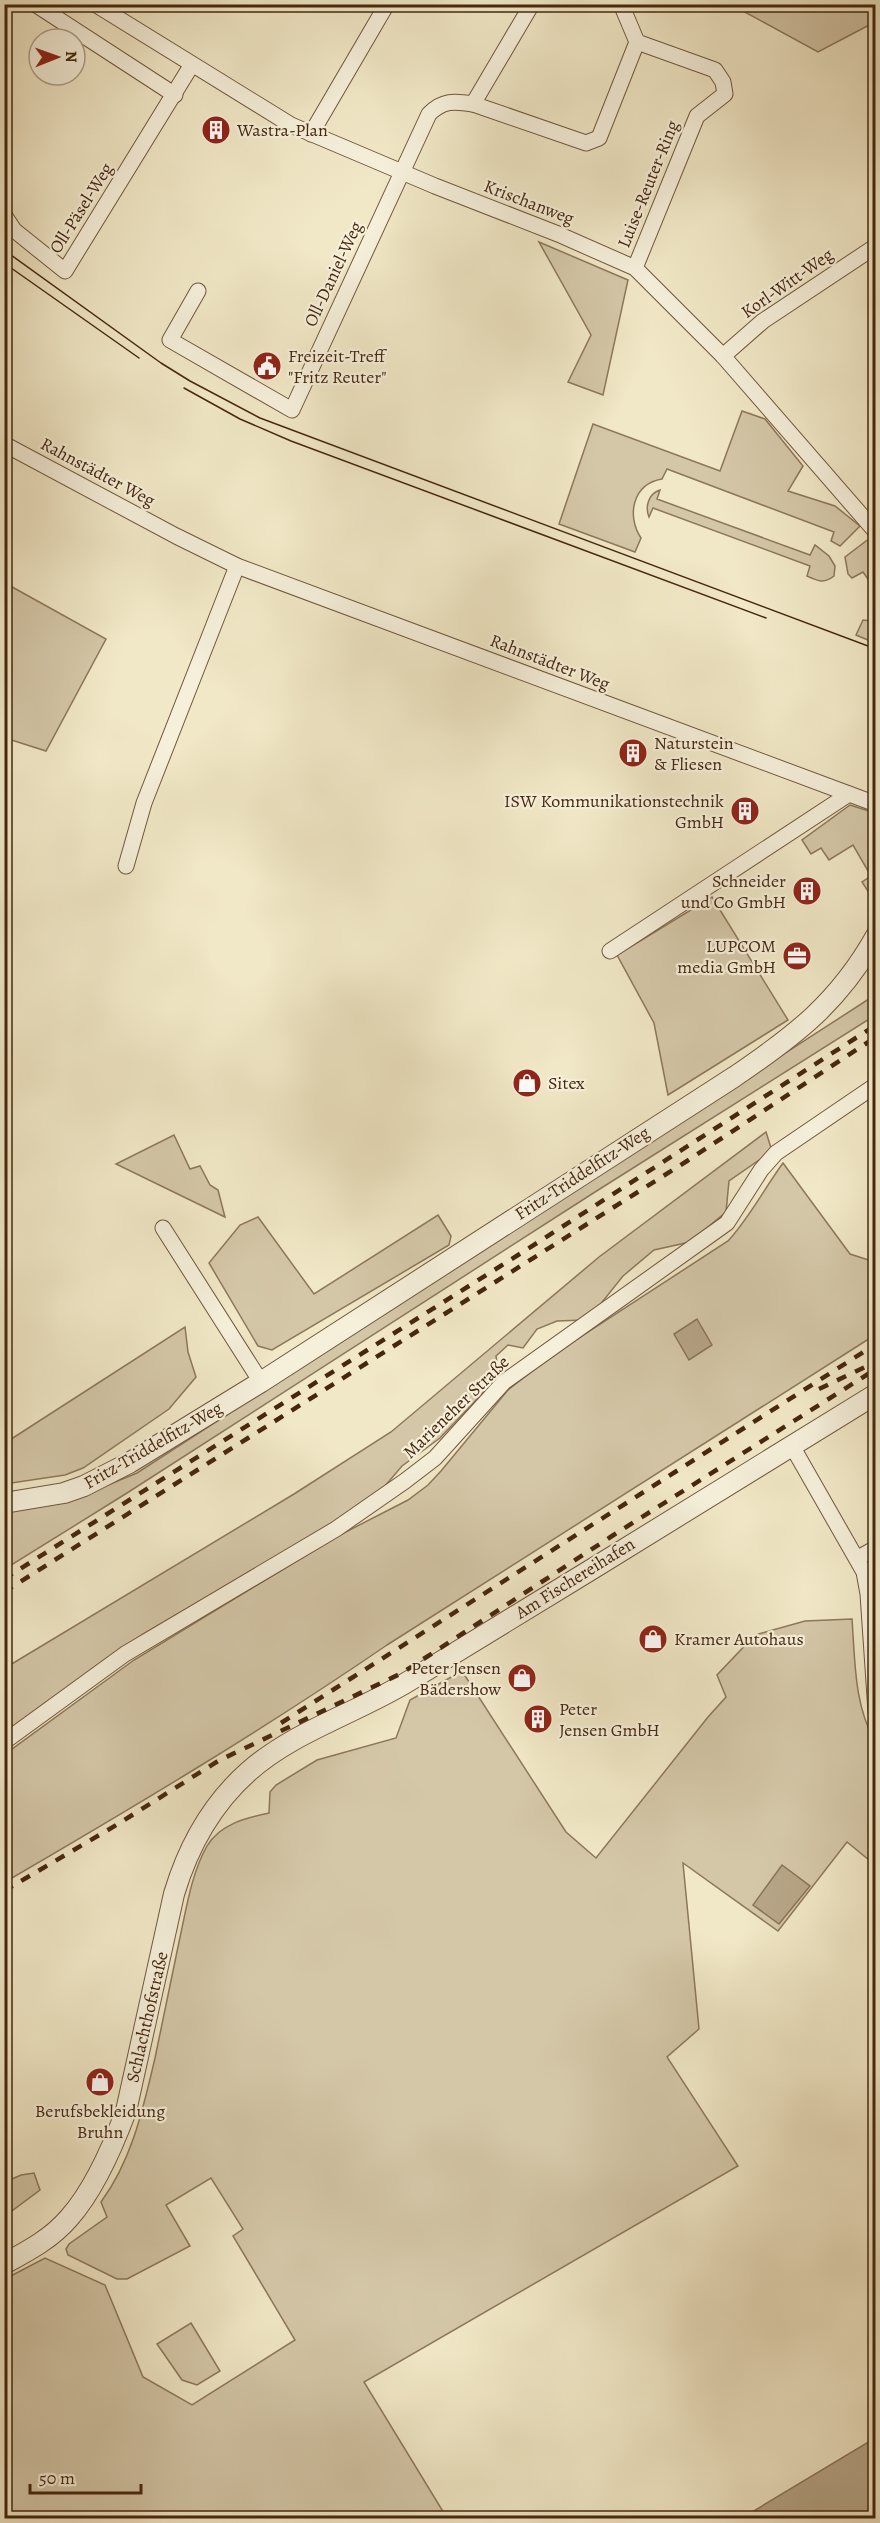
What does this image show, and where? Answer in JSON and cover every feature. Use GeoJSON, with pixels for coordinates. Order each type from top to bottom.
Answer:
{"type":"FeatureCollection","features":[{"type":"Feature","properties":{"kind":"street","name":"Krischanweg"},"geometry":{"type":"LineString","coordinates":[[95,4],[191,66],[291,125],[558,234],[635,268],[723,356],[876,532]]}},
{"type":"Feature","properties":{"kind":"street"},"geometry":{"type":"LineString","coordinates":[[311,134],[387,4]]}},
{"type":"Feature","properties":{"kind":"street"},"geometry":{"type":"LineString","coordinates":[[473,104],[532,4]]}},
{"type":"Feature","properties":{"kind":"street"},"geometry":{"type":"LineString","coordinates":[[402,171],[417,137],[434,110],[438,105],[452,101],[473,104],[586,143],[599,138],[637,42],[621,4]]}},
{"type":"Feature","properties":{"kind":"street"},"geometry":{"type":"LineString","coordinates":[[41,8],[175,95]]}},
{"type":"Feature","properties":{"kind":"street","name":"Luise-Reuter-Ring"},"geometry":{"type":"LineString","coordinates":[[635,268],[697,116],[725,94],[723,82],[715,70],[637,42]]}},
{"type":"Feature","properties":{"kind":"street","name":"Oll-Päsel-Weg"},"geometry":{"type":"LineString","coordinates":[[4,215],[14,230],[65,271],[191,66]]}},
{"type":"Feature","properties":{"kind":"street","name":"Oll-Daniel-Weg"},"geometry":{"type":"LineString","coordinates":[[198,291],[170,340],[292,410],[402,171]]}},
{"type":"Feature","properties":{"kind":"street","name":"Korl-Witt-Weg"},"geometry":{"type":"LineString","coordinates":[[723,356],[763,321],[876,246]]}},
{"type":"Feature","properties":{"kind":"street","name":"Rahnstädter Weg"},"geometry":{"type":"LineString","coordinates":[[4,444],[176,537],[237,566],[876,804]]}},
{"type":"Feature","properties":{"kind":"street"},"geometry":{"type":"LineString","coordinates":[[126,866],[144,803],[237,566]]}},
{"type":"Feature","properties":{"kind":"street"},"geometry":{"type":"LineString","coordinates":[[610,951],[849,794]]}},
{"type":"Feature","properties":{"kind":"street","name":"Fritz-Triddelfitz-Weg"},"geometry":{"type":"LineString","coordinates":[[4,1503],[45,1498],[84,1486],[129,1463],[261,1382],[783,1044],[843,987],[876,936]]}},
{"type":"Feature","properties":{"kind":"street","name":"Marieneher Straße"},"geometry":{"type":"LineString","coordinates":[[4,1742],[125,1654],[336,1529],[405,1481],[435,1458],[504,1382],[727,1223],[761,1170],[776,1154],[876,1085]]}},
{"type":"Feature","properties":{"kind":"street"},"geometry":{"type":"LineString","coordinates":[[163,1228],[261,1382]]}},
{"type":"Feature","properties":{"kind":"street","name":"Am Fischereihafen"},"geometry":{"type":"LineString","coordinates":[[270,1755],[406,1683],[876,1394]]}},
{"type":"Feature","properties":{"kind":"street"},"geometry":{"type":"LineString","coordinates":[[792,1446],[864,1572],[868,1594],[876,1712]]}},
{"type":"Feature","properties":{"kind":"street"},"geometry":{"type":"LineString","coordinates":[[858,1558],[876,1548]]}},
{"type":"Feature","properties":{"kind":"street","name":"Schlachthofstraße"},"geometry":{"type":"LineString","coordinates":[[4,2265],[35,2247],[70,2218],[108,2154],[126,2111],[182,1867],[205,1824],[231,1787],[270,1755]]}},
{"type":"Feature","properties":{"kind":"shaded area"},"geometry":{"type":"Polygon","coordinates":[[[732,5],[875,5],[875,22],[818,52],[732,5]]]}},
{"type":"Feature","properties":{"kind":"shaded area"},"geometry":{"type":"Polygon","coordinates":[[[539,242],[628,280],[603,395],[568,382],[591,335],[539,242]]]}},
{"type":"Feature","properties":{"kind":"shaded area"},"geometry":{"type":"Polygon","coordinates":[[[742,411],[765,419],[803,466],[788,491],[835,506],[860,526],[840,546],[831,541],[834,532],[667,469],[662,479],[644,487],[635,502],[634,520],[641,538],[635,552],[559,524],[593,424],[720,471],[742,411]]]}},
{"type":"Feature","properties":{"kind":"shaded area"},"geometry":{"type":"Polygon","coordinates":[[[660,490],[657,499],[810,555],[815,545],[829,556],[835,566],[834,576],[824,581],[814,579],[807,576],[810,566],[653,508],[649,517],[648,501],[660,490]]]}},
{"type":"Feature","properties":{"kind":"shaded area"},"geometry":{"type":"Polygon","coordinates":[[[870,538],[875,545],[875,589],[863,572],[852,578],[848,574],[845,557],[870,538]]]}},
{"type":"Feature","properties":{"kind":"shaded area"},"geometry":{"type":"Polygon","coordinates":[[[5,583],[106,639],[46,751],[5,738],[5,583]]]}},
{"type":"Feature","properties":{"kind":"shaded area"},"geometry":{"type":"Polygon","coordinates":[[[875,612],[876,643],[856,635],[863,620],[872,621],[875,612]]]}},
{"type":"Feature","properties":{"kind":"shaded area"},"geometry":{"type":"Polygon","coordinates":[[[850,805],[875,813],[875,902],[862,882],[871,876],[853,845],[829,860],[821,848],[811,854],[802,840],[850,805]]]}},
{"type":"Feature","properties":{"kind":"shaded area"},"geometry":{"type":"Polygon","coordinates":[[[712,897],[788,1020],[668,1095],[654,1023],[617,955],[712,897]]]}},
{"type":"Feature","properties":{"kind":"shaded area"},"geometry":{"type":"Polygon","coordinates":[[[875,995],[874,1016],[5,1569],[5,1509],[81,1496],[137,1473],[875,995]]]}},
{"type":"Feature","properties":{"kind":"shaded area"},"geometry":{"type":"Polygon","coordinates":[[[766,1132],[772,1151],[729,1181],[726,1212],[690,1242],[654,1250],[623,1276],[595,1311],[583,1320],[557,1321],[537,1329],[523,1348],[508,1345],[496,1356],[499,1376],[440,1438],[402,1466],[385,1486],[335,1522],[143,1634],[96,1671],[5,1734],[5,1668],[294,1494],[391,1432],[599,1257],[766,1132]]]}},
{"type":"Feature","properties":{"kind":"shaded area"},"geometry":{"type":"Polygon","coordinates":[[[174,1135],[190,1169],[200,1166],[210,1185],[218,1190],[225,1217],[116,1164],[174,1135]]]}},
{"type":"Feature","properties":{"kind":"shaded area"},"geometry":{"type":"Polygon","coordinates":[[[783,1163],[850,1254],[875,1262],[875,1335],[387,1645],[246,1738],[5,1882],[4,1755],[134,1660],[336,1537],[408,1500],[428,1485],[508,1390],[554,1354],[728,1241],[750,1213],[783,1163]]]}},
{"type":"Feature","properties":{"kind":"shaded area"},"geometry":{"type":"Polygon","coordinates":[[[438,1215],[451,1236],[449,1245],[272,1350],[258,1346],[209,1263],[240,1225],[258,1217],[314,1294],[438,1215]]]}},
{"type":"Feature","properties":{"kind":"shaded area"},"geometry":{"type":"Polygon","coordinates":[[[697,1319],[712,1345],[689,1360],[674,1334],[697,1319]]]}},
{"type":"Feature","properties":{"kind":"shaded area"},"geometry":{"type":"Polygon","coordinates":[[[185,1327],[188,1352],[196,1377],[169,1409],[83,1468],[65,1475],[5,1484],[5,1443],[185,1327]]]}},
{"type":"Feature","properties":{"kind":"shaded area"},"geometry":{"type":"Polygon","coordinates":[[[852,1619],[859,1698],[875,1741],[875,1865],[847,1842],[778,1931],[683,1863],[699,2029],[667,2057],[738,2166],[364,2382],[447,2518],[5,2518],[5,2279],[45,2258],[105,2285],[143,2377],[192,2405],[295,2340],[233,2236],[243,2229],[211,2178],[166,2205],[190,2246],[127,2279],[117,2279],[68,2255],[66,2249],[69,2244],[107,2217],[101,2202],[121,2169],[141,2115],[190,1893],[201,1857],[212,1838],[234,1823],[269,1813],[270,1792],[276,1785],[317,1760],[396,1738],[410,1700],[462,1671],[566,1832],[596,1858],[726,1697],[717,1675],[755,1635],[805,1621],[852,1619]]]}},
{"type":"Feature","properties":{"kind":"shaded area"},"geometry":{"type":"Polygon","coordinates":[[[782,1865],[810,1886],[779,1924],[753,1905],[782,1865]]]}},
{"type":"Feature","properties":{"kind":"shaded area"},"geometry":{"type":"Polygon","coordinates":[[[34,2173],[40,2190],[5,2216],[5,2182],[21,2175],[34,2173]]]}},
{"type":"Feature","properties":{"kind":"shaded area"},"geometry":{"type":"Polygon","coordinates":[[[191,2323],[220,2371],[197,2385],[182,2380],[157,2344],[191,2323]]]}},
{"type":"Feature","properties":{"kind":"shaded area"},"geometry":{"type":"Polygon","coordinates":[[[875,2438],[875,2518],[742,2518],[875,2438]]]}},
{"type":"Feature","properties":{"kind":"tram line"},"geometry":{"type":"LineString","coordinates":[[4,250],[161,363],[260,418],[876,649]]}},
{"type":"Feature","properties":{"kind":"tram line"},"geometry":{"type":"LineString","coordinates":[[4,263],[139,358]]}},
{"type":"Feature","properties":{"kind":"tram line"},"geometry":{"type":"LineString","coordinates":[[184,388],[240,419],[291,441],[766,618]]}},
{"type":"Feature","properties":{"kind":"railway"},"geometry":{"type":"LineString","coordinates":[[4,1579],[526,1250],[876,1025]]}},
{"type":"Feature","properties":{"kind":"railway"},"geometry":{"type":"LineString","coordinates":[[4,1592],[687,1161],[876,1037]]}},
{"type":"Feature","properties":{"kind":"railway"},"geometry":{"type":"LineString","coordinates":[[281,1723],[876,1344]]}},
{"type":"Feature","properties":{"kind":"railway"},"geometry":{"type":"LineString","coordinates":[[819,1389],[865,1367]]}},
{"type":"Feature","properties":{"kind":"railway"},"geometry":{"type":"LineString","coordinates":[[4,1891],[118,1824],[218,1761],[402,1673],[612,1536],[876,1369]]}},
{"type":"Feature","properties":{"kind":"place","name":"Wastra-Plan"},"geometry":{"type":"Point","coordinates":[216,130]}},
{"type":"Feature","properties":{"kind":"place","name":"Freizeit-Treff \"Fritz Reuter\""},"geometry":{"type":"Point","coordinates":[267,366]}},
{"type":"Feature","properties":{"kind":"place","name":"Naturstein & Fliesen"},"geometry":{"type":"Point","coordinates":[633,753]}},
{"type":"Feature","properties":{"kind":"place","name":"ISW Kommunikationstechnik GmbH"},"geometry":{"type":"Point","coordinates":[745,811]}},
{"type":"Feature","properties":{"kind":"place","name":"Schneider und Co GmbH"},"geometry":{"type":"Point","coordinates":[807,891]}},
{"type":"Feature","properties":{"kind":"place","name":"LUPCOM media GmbH"},"geometry":{"type":"Point","coordinates":[797,956]}},
{"type":"Feature","properties":{"kind":"place","name":"Sitex"},"geometry":{"type":"Point","coordinates":[527,1083]}},
{"type":"Feature","properties":{"kind":"place","name":"Kramer Autohaus"},"geometry":{"type":"Point","coordinates":[653,1639]}},
{"type":"Feature","properties":{"kind":"place","name":"Peter Jensen Bädershow"},"geometry":{"type":"Point","coordinates":[522,1678]}},
{"type":"Feature","properties":{"kind":"place","name":"Peter Jensen GmbH"},"geometry":{"type":"Point","coordinates":[538,1719]}},
{"type":"Feature","properties":{"kind":"place","name":"Berufsbekleidung Bruhn"},"geometry":{"type":"Point","coordinates":[100,2082]}}]}
